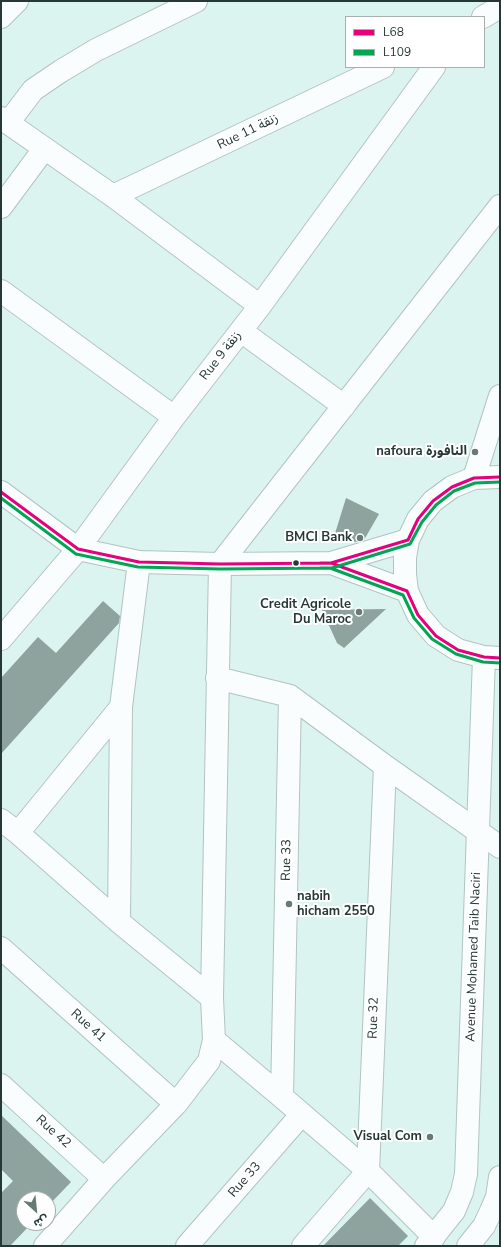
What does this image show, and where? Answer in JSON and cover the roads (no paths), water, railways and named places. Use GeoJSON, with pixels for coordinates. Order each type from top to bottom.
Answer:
{"type":"FeatureCollection","features":[{"type":"Feature","properties":{"kind":"street"},"geometry":{"type":"LineString","coordinates":[[1,17],[17,1]]}},
{"type":"Feature","properties":{"kind":"street"},"geometry":{"type":"LineString","coordinates":[[196,1],[96,50],[61,71],[33,90],[4,121],[113,196],[260,306]]}},
{"type":"Feature","properties":{"kind":"street"},"geometry":{"type":"LineString","coordinates":[[485,16],[500,7]]}},
{"type":"Feature","properties":{"kind":"street","name":"Rue 11 زنقة"},"geometry":{"type":"LineString","coordinates":[[113,196],[381,68]]}},
{"type":"Feature","properties":{"kind":"street","name":"Rue 9 زنقة"},"geometry":{"type":"LineString","coordinates":[[1,639],[78,549],[174,417],[260,306],[433,68]]}},
{"type":"Feature","properties":{"kind":"street"},"geometry":{"type":"LineString","coordinates":[[1,207],[44,149]]}},
{"type":"Feature","properties":{"kind":"street"},"geometry":{"type":"LineString","coordinates":[[45,1246],[104,1179],[176,1104],[208,1061],[214,1040],[212,998],[220,564],[500,206]]}},
{"type":"Feature","properties":{"kind":"street"},"geometry":{"type":"LineString","coordinates":[[1,291],[174,417]]}},
{"type":"Feature","properties":{"kind":"street"},"geometry":{"type":"LineString","coordinates":[[241,330],[344,406]]}},
{"type":"Feature","properties":{"kind":"street"},"geometry":{"type":"LineString","coordinates":[[474,478],[500,396]]}},
{"type":"Feature","properties":{"kind":"street"},"geometry":{"type":"LineString","coordinates":[[492,658],[458,650],[436,636],[418,615],[407,591],[405,557],[408,540],[418,519],[433,501],[452,486],[474,478],[500,477]]}},
{"type":"Feature","properties":{"kind":"street"},"geometry":{"type":"LineString","coordinates":[[1,492],[78,549],[139,562],[220,564],[331,563],[408,540]]}},
{"type":"Feature","properties":{"kind":"street"},"geometry":{"type":"LineString","coordinates":[[119,922],[121,707],[139,562]]}},
{"type":"Feature","properties":{"kind":"street"},"geometry":{"type":"LineString","coordinates":[[331,563],[407,591]]}},
{"type":"Feature","properties":{"kind":"street","name":"Avenue Mohamed Taib Naciri"},"geometry":{"type":"LineString","coordinates":[[430,1242],[454,1211],[462,1192],[466,1174],[478,832],[492,658]]}},
{"type":"Feature","properties":{"kind":"street"},"geometry":{"type":"LineString","coordinates":[[217,678],[290,696],[385,766],[500,847]]}},
{"type":"Feature","properties":{"kind":"street","name":"Rue 33"},"geometry":{"type":"LineString","coordinates":[[282,1097],[290,696]]}},
{"type":"Feature","properties":{"kind":"street"},"geometry":{"type":"LineString","coordinates":[[18,833],[121,707]]}},
{"type":"Feature","properties":{"kind":"street","name":"Rue 32"},"geometry":{"type":"LineString","coordinates":[[368,1172],[385,766]]}},
{"type":"Feature","properties":{"kind":"street"},"geometry":{"type":"LineString","coordinates":[[1,820],[18,833],[119,922],[212,998]]}},
{"type":"Feature","properties":{"kind":"street","name":"Rue 41"},"geometry":{"type":"LineString","coordinates":[[1,948],[176,1104]]}},
{"type":"Feature","properties":{"kind":"street"},"geometry":{"type":"LineString","coordinates":[[214,1040],[368,1172],[430,1242]]}},
{"type":"Feature","properties":{"kind":"street","name":"Rue 42"},"geometry":{"type":"LineString","coordinates":[[1,1085],[104,1179]]}},
{"type":"Feature","properties":{"kind":"street","name":"Rue 33"},"geometry":{"type":"LineString","coordinates":[[187,1246],[302,1114]]}},
{"type":"Feature","properties":{"kind":"street"},"geometry":{"type":"LineString","coordinates":[[303,1246],[368,1172]]}},
{"type":"Feature","properties":{"kind":"street"},"geometry":{"type":"LineString","coordinates":[[468,1246],[495,1215],[500,1177]]}},
{"type":"Feature","properties":{"kind":"place","name":"nafoura النافورة"},"geometry":{"type":"Point","coordinates":[475,452]}},
{"type":"Feature","properties":{"kind":"place","name":"BMCI Bank"},"geometry":{"type":"Point","coordinates":[360,538]}},
{"type":"Feature","properties":{"kind":"place","name":"Credit Agricole Du Maroc"},"geometry":{"type":"Point","coordinates":[359,612]}},
{"type":"Feature","properties":{"kind":"place","name":"nabih hicham 2550"},"geometry":{"type":"Point","coordinates":[289,904]}},
{"type":"Feature","properties":{"kind":"place","name":"Visual Com"},"geometry":{"type":"Point","coordinates":[430,1137]}}]}
